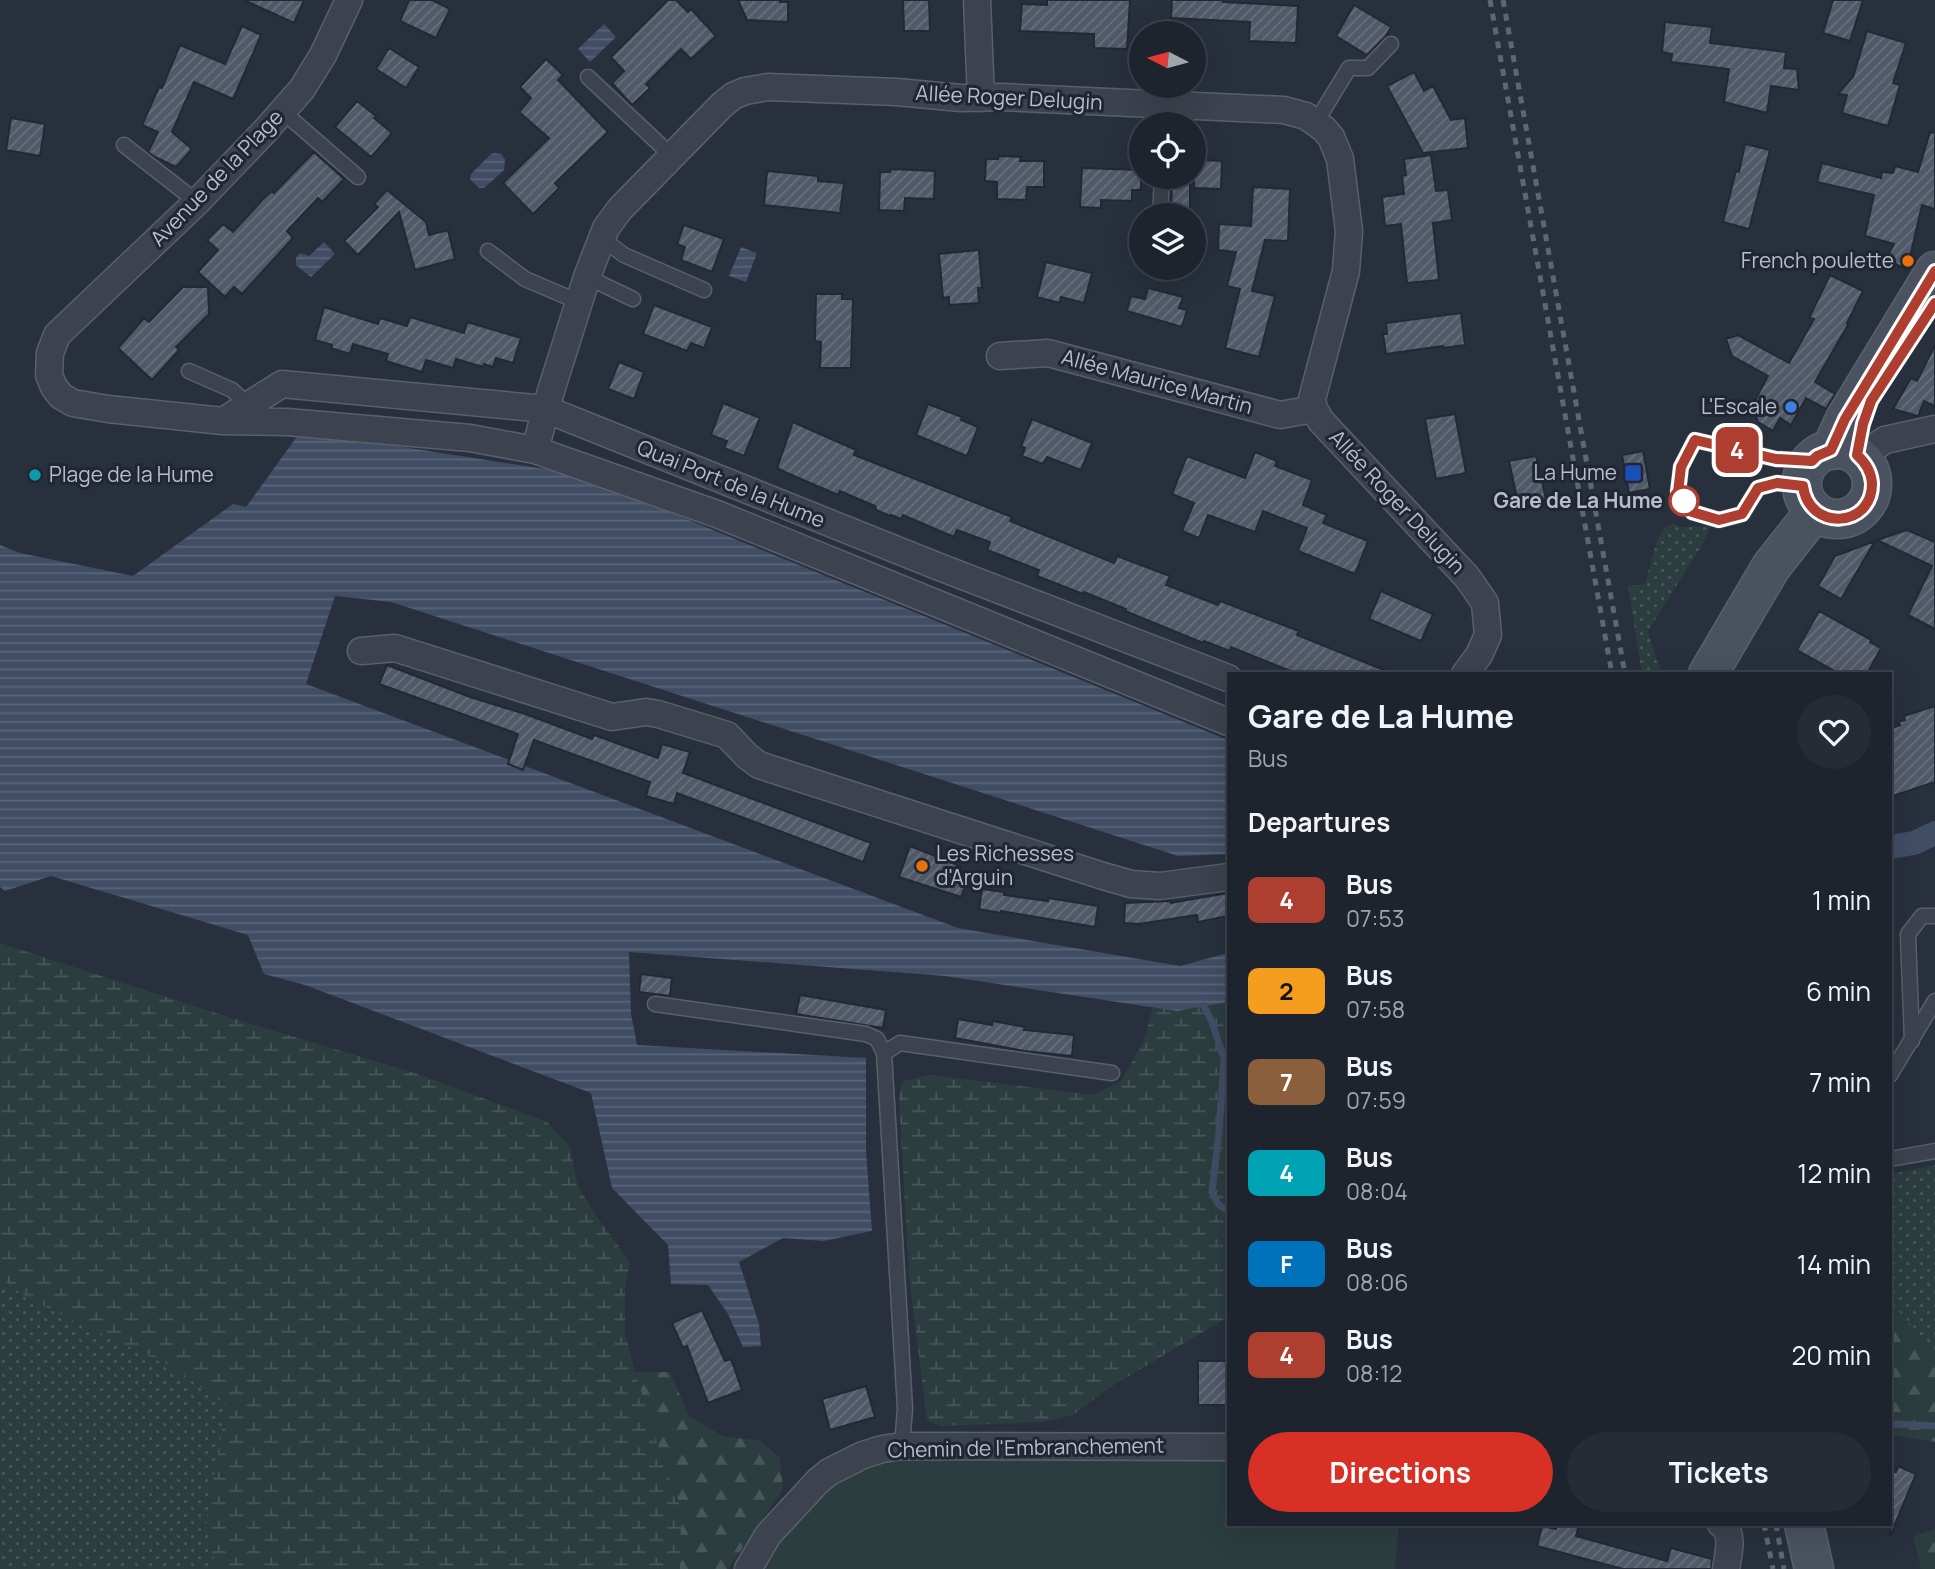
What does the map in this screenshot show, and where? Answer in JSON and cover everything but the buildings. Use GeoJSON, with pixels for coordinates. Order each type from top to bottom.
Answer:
{"type":"FeatureCollection","features":[{"type":"Feature","properties":{"kind":"main road"},"geometry":{"type":"LineString","coordinates":[[1829,470],[1845,419],[1935,271]]}},
{"type":"Feature","properties":{"kind":"main road"},"geometry":{"type":"LineString","coordinates":[[1709,672],[1829,470],[1863,424],[1871,401],[1935,303]]}},
{"type":"Feature","properties":{"kind":"main road"},"geometry":{"type":"LineString","coordinates":[[1804,1526],[1814,1569]]}},
{"type":"Feature","properties":{"kind":"street","name":"Avenue de la Plage"},"geometry":{"type":"LineString","coordinates":[[57,335],[197,202],[302,89],[323,55],[349,0]]}},
{"type":"Feature","properties":{"kind":"street"},"geometry":{"type":"LineString","coordinates":[[977,0],[981,98]]}},
{"type":"Feature","properties":{"kind":"street","name":"Allée Roger Delugin"},"geometry":{"type":"LineString","coordinates":[[536,450],[545,409],[606,228],[620,209],[709,117],[733,96],[756,88],[1284,110],[1306,116],[1331,137],[1340,159],[1349,231],[1346,271],[1312,399],[1314,410],[1321,421],[1467,577],[1481,596],[1485,603],[1488,635],[1479,655],[1466,672]]}},
{"type":"Feature","properties":{"kind":"street","name":"Quai Port de la Hume"},"geometry":{"type":"LineString","coordinates":[[57,335],[50,353],[49,375],[61,396],[73,403],[223,421],[287,422],[470,438],[536,450],[717,514],[1227,722]]}},
{"type":"Feature","properties":{"kind":"street","name":"Allée Maurice Martin"},"geometry":{"type":"LineString","coordinates":[[1000,356],[1048,353],[1280,415],[1314,410]]}},
{"type":"Feature","properties":{"kind":"street","name":"Quai Port de la Hume"},"geometry":{"type":"LineString","coordinates":[[223,421],[282,384],[545,409],[937,566],[1227,678]]}},
{"type":"Feature","properties":{"kind":"street"},"geometry":{"type":"LineString","coordinates":[[1829,470],[1885,440],[1935,429]]}},
{"type":"Feature","properties":{"kind":"street"},"geometry":{"type":"LineString","coordinates":[[361,651],[395,648],[612,717],[658,713],[727,735],[759,765],[1131,884],[1160,886],[1227,877]]}},
{"type":"Feature","properties":{"kind":"street","name":"Chemin de l'Embranchement"},"geometry":{"type":"LineString","coordinates":[[748,1569],[768,1535],[818,1481],[829,1472],[881,1449],[901,1446],[1227,1447]]}},
{"type":"Feature","properties":{"kind":"street"},"geometry":{"type":"LineString","coordinates":[[1724,1526],[1729,1534],[1726,1569]]}},
{"type":"Feature","properties":{"kind":"lane"},"geometry":{"type":"LineString","coordinates":[[1316,122],[1349,68],[1368,68],[1391,44]]}},
{"type":"Feature","properties":{"kind":"lane"},"geometry":{"type":"LineString","coordinates":[[589,77],[672,156]]}},
{"type":"Feature","properties":{"kind":"lane"},"geometry":{"type":"LineString","coordinates":[[282,111],[358,177]]}},
{"type":"Feature","properties":{"kind":"lane"},"geometry":{"type":"LineString","coordinates":[[124,145],[197,202]]}},
{"type":"Feature","properties":{"kind":"lane"},"geometry":{"type":"LineString","coordinates":[[601,238],[624,255],[704,290]]}},
{"type":"Feature","properties":{"kind":"lane"},"geometry":{"type":"LineString","coordinates":[[488,251],[525,279],[633,299]]}},
{"type":"Feature","properties":{"kind":"lane"},"geometry":{"type":"LineString","coordinates":[[189,371],[232,390],[248,405]]}},
{"type":"Feature","properties":{"kind":"lane"},"geometry":{"type":"LineString","coordinates":[[1695,440],[1829,470],[1758,488],[1742,514],[1719,520],[1692,512],[1678,492],[1681,467],[1695,440]]}},
{"type":"Feature","properties":{"kind":"lane"},"geometry":{"type":"LineString","coordinates":[[1912,1041],[1908,934],[1922,916],[1935,916]]}},
{"type":"Feature","properties":{"kind":"lane"},"geometry":{"type":"LineString","coordinates":[[1892,1072],[1935,1001]]}},
{"type":"Feature","properties":{"kind":"lane"},"geometry":{"type":"LineString","coordinates":[[655,1004],[866,1034],[877,1039],[884,1052],[905,1408],[901,1446]]}},
{"type":"Feature","properties":{"kind":"lane"},"geometry":{"type":"LineString","coordinates":[[884,1052],[900,1043],[1112,1073]]}},
{"type":"Feature","properties":{"kind":"lane"},"geometry":{"type":"LineString","coordinates":[[1892,1159],[1935,1151]]}},
{"type":"Feature","properties":{"kind":"green space"},"geometry":{"type":"Polygon","coordinates":[[[1666,526],[1711,526],[1648,631],[1662,672],[1642,672],[1628,586],[1645,584],[1657,540],[1666,526]]]}},
{"type":"Feature","properties":{"kind":"green space"},"geometry":{"type":"Polygon","coordinates":[[[0,943],[225,1016],[415,1073],[547,1122],[570,1147],[578,1186],[630,1262],[625,1288],[625,1333],[662,1458],[681,1509],[680,1569],[216,1569],[206,1522],[226,1406],[176,1369],[29,1299],[0,1278],[0,943]]]}},
{"type":"Feature","properties":{"kind":"green space"},"geometry":{"type":"Polygon","coordinates":[[[1227,1002],[1227,1318],[1112,1386],[1073,1415],[1043,1422],[941,1426],[927,1421],[909,1275],[899,1098],[902,1081],[930,1075],[1092,1095],[1120,1082],[1143,1043],[1153,1007],[1177,1011],[1227,1002]]]}},
{"type":"Feature","properties":{"kind":"green space"},"geometry":{"type":"Polygon","coordinates":[[[1935,1165],[1935,1352],[1892,1303],[1892,1174],[1935,1165]]]}},
{"type":"Feature","properties":{"kind":"green space"},"geometry":{"type":"Polygon","coordinates":[[[0,1278],[29,1299],[176,1369],[226,1406],[382,1569],[0,1569],[0,1278]]]}},
{"type":"Feature","properties":{"kind":"green space"},"geometry":{"type":"Polygon","coordinates":[[[1892,1303],[1935,1352],[1935,1442],[1892,1435],[1892,1303]]]}},
{"type":"Feature","properties":{"kind":"green space"},"geometry":{"type":"Polygon","coordinates":[[[635,1372],[670,1372],[689,1416],[723,1436],[761,1441],[780,1458],[783,1489],[728,1569],[382,1569],[681,1508],[635,1372]]]}},
{"type":"Feature","properties":{"kind":"green space"},"geometry":{"type":"Polygon","coordinates":[[[1227,1447],[1227,1526],[1399,1526],[1395,1569],[751,1569],[788,1512],[863,1455],[1227,1447]]]}},
{"type":"Feature","properties":{"kind":"green space"},"geometry":{"type":"Polygon","coordinates":[[[1935,1529],[1935,1569],[1921,1569],[1913,1537],[1935,1529]]]}},
{"type":"Feature","properties":{"kind":"water"},"geometry":{"type":"Polygon","coordinates":[[[604,24],[616,37],[590,62],[578,49],[604,24]]]}},
{"type":"Feature","properties":{"kind":"water"},"geometry":{"type":"Polygon","coordinates":[[[494,153],[501,154],[505,159],[504,170],[484,188],[479,188],[470,179],[471,174],[494,153]]]}},
{"type":"Feature","properties":{"kind":"water"},"geometry":{"type":"Polygon","coordinates":[[[324,242],[335,254],[311,277],[296,265],[296,258],[300,253],[309,256],[324,242]]]}},
{"type":"Feature","properties":{"kind":"water"},"geometry":{"type":"Polygon","coordinates":[[[741,247],[757,253],[746,282],[729,276],[741,247]]]}},
{"type":"Feature","properties":{"kind":"water"},"geometry":{"type":"Polygon","coordinates":[[[301,431],[576,474],[1227,740],[1227,854],[1178,856],[391,602],[335,596],[306,684],[958,928],[1180,966],[1227,953],[1227,1002],[1177,1011],[945,976],[629,952],[631,1014],[637,1045],[866,1058],[866,1151],[872,1231],[824,1241],[783,1238],[739,1262],[759,1324],[761,1346],[743,1347],[728,1314],[708,1285],[671,1284],[668,1245],[612,1188],[591,1093],[305,985],[264,974],[248,935],[51,876],[5,891],[0,887],[0,545],[20,553],[133,576],[233,504],[246,507],[301,431]]]}},
{"type":"Feature","properties":{"kind":"waterway"},"geometry":{"type":"LineString","coordinates":[[1892,847],[1914,843],[1935,833]]}},
{"type":"Feature","properties":{"kind":"waterway"},"geometry":{"type":"LineString","coordinates":[[1204,1006],[1224,1059],[1212,1192],[1218,1204],[1227,1210]]}},
{"type":"Feature","properties":{"kind":"waterway"},"geometry":{"type":"LineString","coordinates":[[1892,1425],[1935,1426]]}},
{"type":"Feature","properties":{"kind":"railway"},"geometry":{"type":"LineString","coordinates":[[1490,0],[1612,672]]}},
{"type":"Feature","properties":{"kind":"railway"},"geometry":{"type":"LineString","coordinates":[[1503,0],[1625,672]]}},
{"type":"Feature","properties":{"kind":"railway"},"geometry":{"type":"LineString","coordinates":[[1764,1526],[1773,1569]]}},
{"type":"Feature","properties":{"kind":"railway"},"geometry":{"type":"LineString","coordinates":[[1776,1526],[1784,1569]]}},
{"type":"Feature","properties":{"kind":"bus line","name":"4"},"geometry":{"type":"LineString","coordinates":[[1935,271],[1845,419],[1831,450],[1812,461],[1776,459],[1695,440],[1681,467],[1678,492],[1692,512],[1719,520],[1742,514],[1758,488],[1777,483],[1803,486],[1811,506],[1828,518],[1842,519],[1861,510],[1872,489],[1867,466],[1857,455],[1871,401],[1935,303]]}},
{"type":"Feature","properties":{"kind":"place","name":"French poulette"},"geometry":{"type":"Point","coordinates":[1908,261]}},
{"type":"Feature","properties":{"kind":"place","name":"L'Escale"},"geometry":{"type":"Point","coordinates":[1791,407]}},
{"type":"Feature","properties":{"kind":"place","name":"La Hume"},"geometry":{"type":"Point","coordinates":[1633,473]}},
{"type":"Feature","properties":{"kind":"place","name":"Plage de la Hume"},"geometry":{"type":"Point","coordinates":[35,475]}},
{"type":"Feature","properties":{"kind":"place","name":"Gare de La Hume"},"geometry":{"type":"Point","coordinates":[1684,501]}},
{"type":"Feature","properties":{"kind":"place","name":"Les Richesses d'Arguin"},"geometry":{"type":"Point","coordinates":[922,866]}}]}
